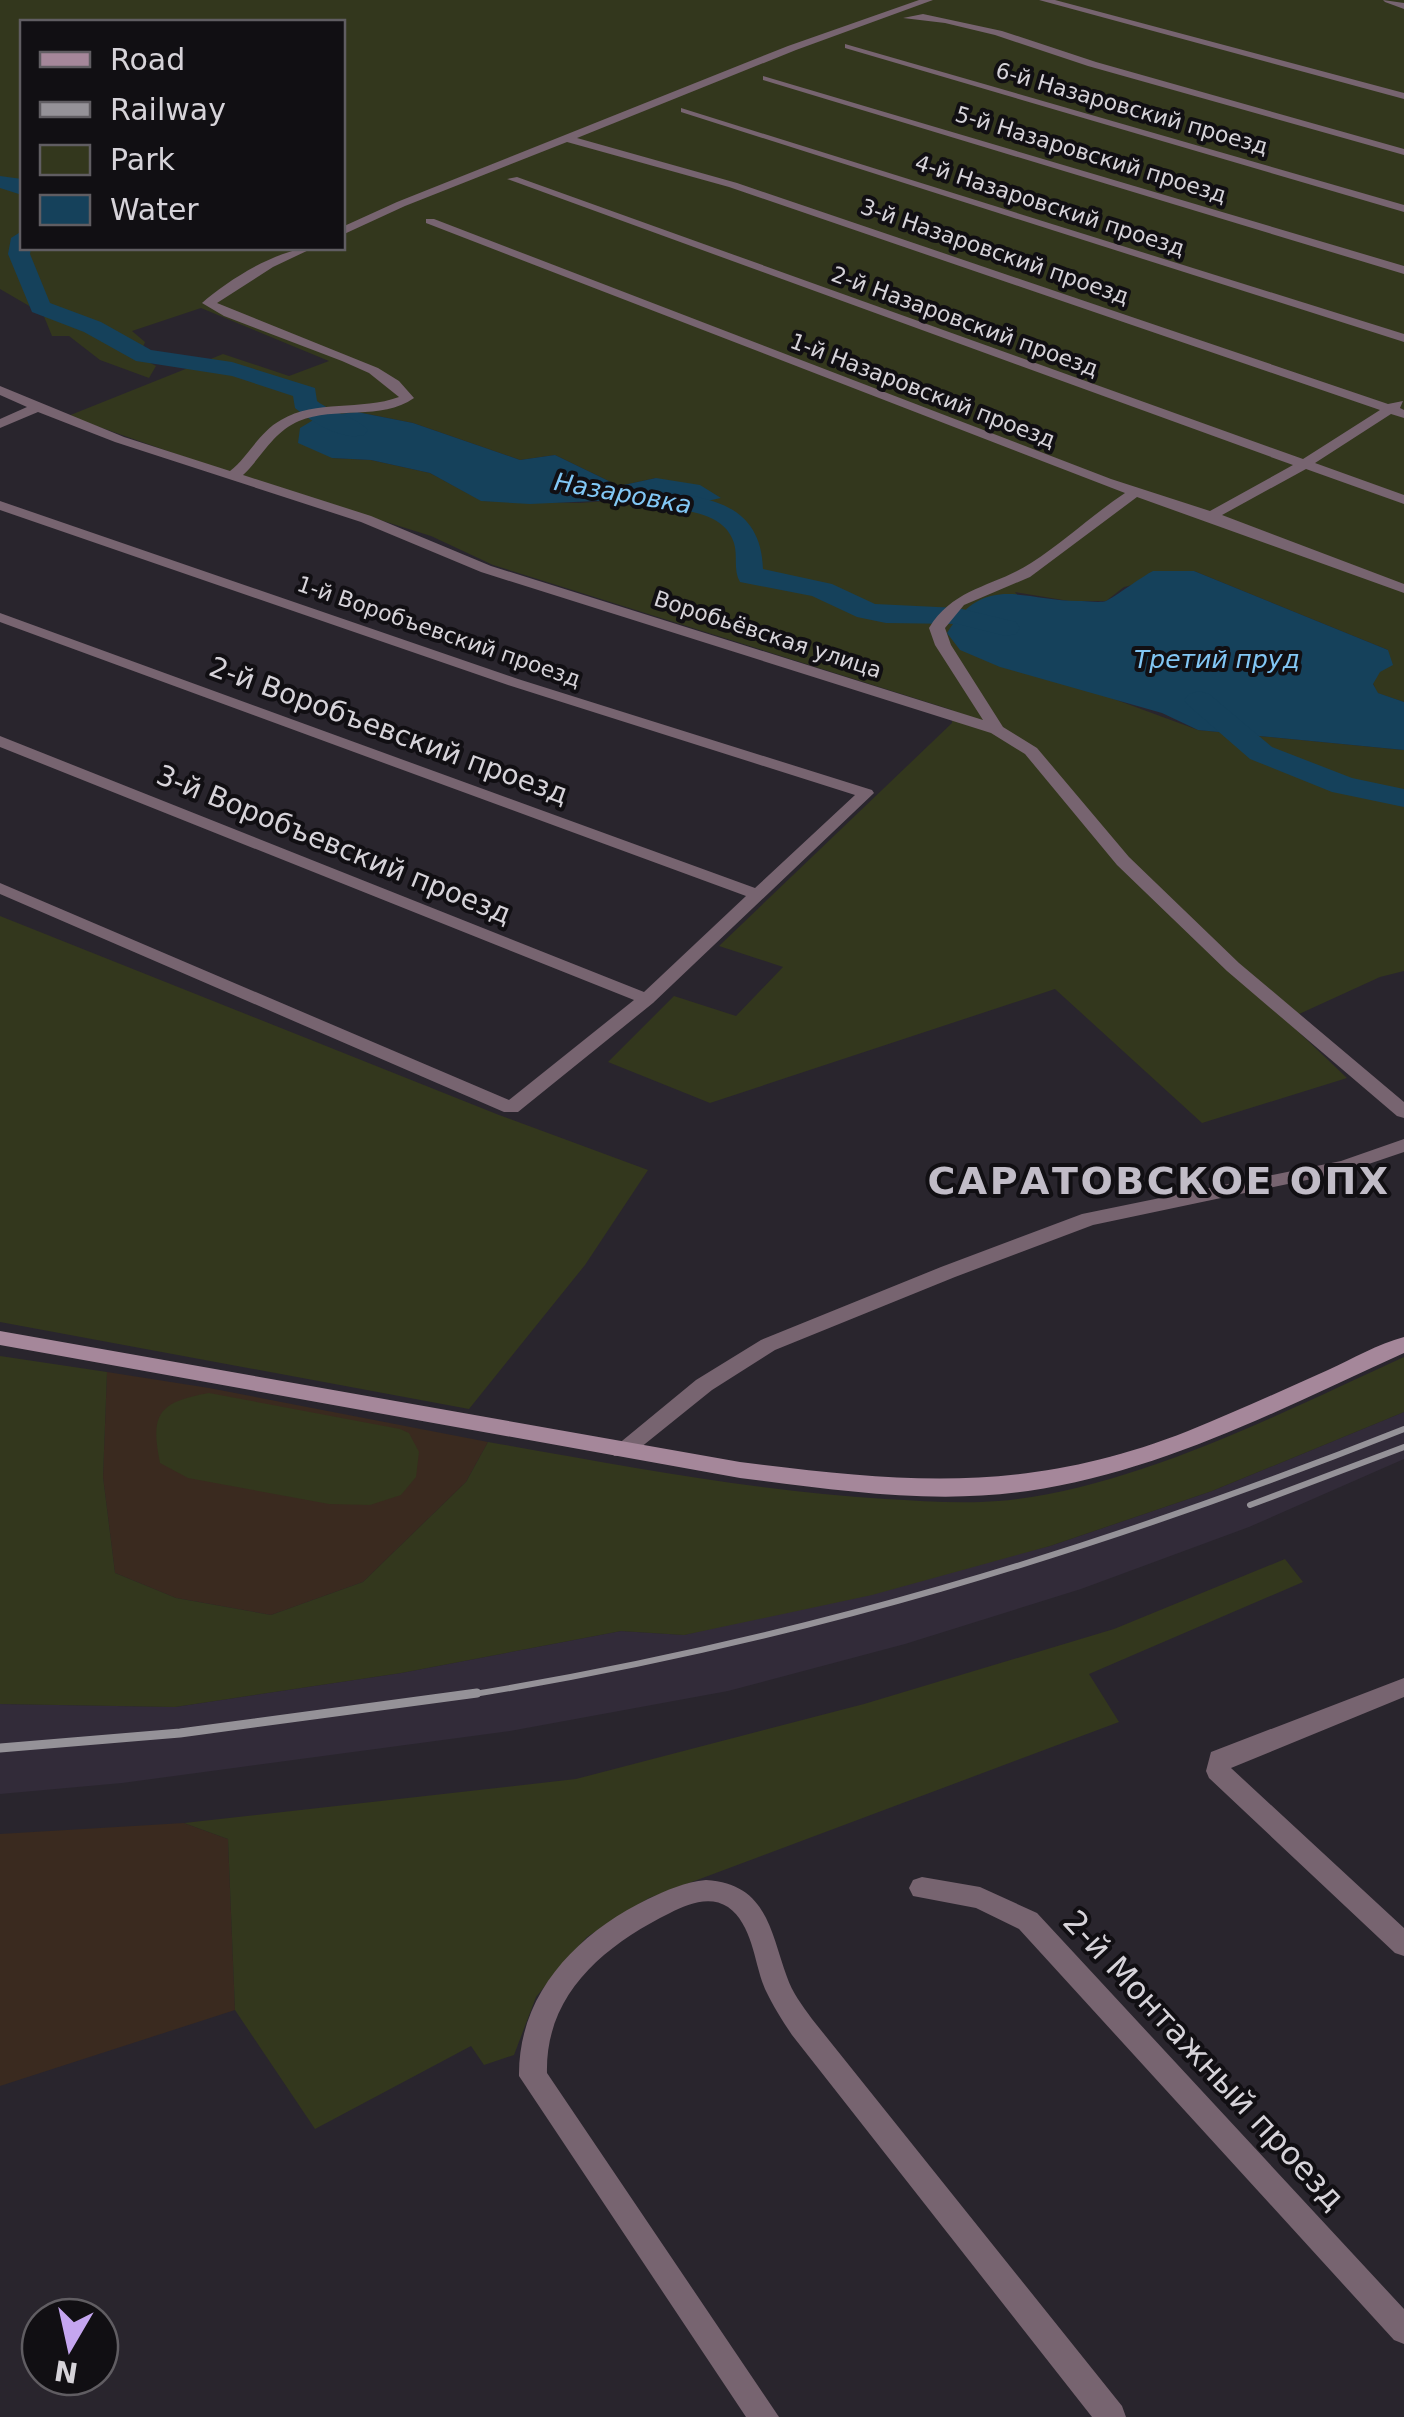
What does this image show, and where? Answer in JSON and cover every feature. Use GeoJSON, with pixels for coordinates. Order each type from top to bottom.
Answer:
{"type":"FeatureCollection","features":[{"type":"Feature","properties":{"kind":"street"},"geometry":{"type":"LineString","coordinates":[[345,231],[401,204],[792,48],[928,0]]}},
{"type":"Feature","properties":{"kind":"street"},"geometry":{"type":"LineString","coordinates":[[1044,0],[1404,96]]}},
{"type":"Feature","properties":{"kind":"street"},"geometry":{"type":"LineString","coordinates":[[1388,0],[1404,6]]}},
{"type":"Feature","properties":{"kind":"street"},"geometry":{"type":"LineString","coordinates":[[908,18],[934,18],[1063,52],[1092,64],[1404,152]]}},
{"type":"Feature","properties":{"kind":"street","name":"6-й Назаровский проезд"},"geometry":{"type":"LineString","coordinates":[[849,46],[1404,209]]}},
{"type":"Feature","properties":{"kind":"street","name":"5-й Назаровский проезд"},"geometry":{"type":"LineString","coordinates":[[767,78],[1404,270]]}},
{"type":"Feature","properties":{"kind":"street","name":"4-й Назаровский проезд"},"geometry":{"type":"LineString","coordinates":[[685,110],[1404,338]]}},
{"type":"Feature","properties":{"kind":"street","name":"3-й Назаровский проезд"},"geometry":{"type":"LineString","coordinates":[[569,139],[733,184],[1400,408]]}},
{"type":"Feature","properties":{"kind":"street","name":"2-й Назаровский проезд"},"geometry":{"type":"LineString","coordinates":[[513,178],[1404,500]]}},
{"type":"Feature","properties":{"kind":"street","name":"1-й Назаровский проезд"},"geometry":{"type":"LineString","coordinates":[[430,221],[1136,492],[1404,589]]}},
{"type":"Feature","properties":{"kind":"street"},"geometry":{"type":"LineString","coordinates":[[230,477],[243,471],[261,441],[291,420],[336,408],[388,407],[407,398],[401,385],[368,368],[264,330],[208,303],[269,264],[301,250]]}},
{"type":"Feature","properties":{"kind":"street","name":"Воробьёвская улица"},"geometry":{"type":"LineString","coordinates":[[0,390],[88,430],[426,538],[486,569],[997,730],[1032,750],[1123,861],[1233,967],[1404,1112]]}},
{"type":"Feature","properties":{"kind":"street"},"geometry":{"type":"LineString","coordinates":[[0,424],[37,408]]}},
{"type":"Feature","properties":{"kind":"street"},"geometry":{"type":"LineString","coordinates":[[1211,516],[1400,408]]}},
{"type":"Feature","properties":{"kind":"street"},"geometry":{"type":"LineString","coordinates":[[997,730],[943,645],[937,628],[942,618],[961,598],[1002,585],[1042,564],[1136,492]]}},
{"type":"Feature","properties":{"kind":"street","name":"1-й Воробъевский проезд"},"geometry":{"type":"LineString","coordinates":[[0,505],[513,682],[866,793],[759,895]]}},
{"type":"Feature","properties":{"kind":"street","name":"2-й Воробъевский проезд"},"geometry":{"type":"LineString","coordinates":[[0,617],[759,895]]}},
{"type":"Feature","properties":{"kind":"street","name":"3-й Воробъевский проезд"},"geometry":{"type":"LineString","coordinates":[[0,742],[647,1000]]}},
{"type":"Feature","properties":{"kind":"street"},"geometry":{"type":"LineString","coordinates":[[0,888],[510,1108],[647,1000],[759,895]]}},
{"type":"Feature","properties":{"kind":"street"},"geometry":{"type":"LineString","coordinates":[[622,1450],[704,1385],[768,1345],[948,1272],[1089,1219],[1345,1166],[1404,1145]]}},
{"type":"Feature","properties":{"kind":"street"},"geometry":{"type":"LineString","coordinates":[[0,1338],[622,1450],[833,1482],[996,1486],[1065,1477],[1124,1461],[1404,1344]]}},
{"type":"Feature","properties":{"kind":"street"},"geometry":{"type":"LineString","coordinates":[[1398,1697],[1220,1759],[1218,1771],[1404,1945]]}},
{"type":"Feature","properties":{"kind":"street","name":"2-й Монтажный проезд"},"geometry":{"type":"LineString","coordinates":[[922,1888],[980,1898],[1028,1921],[1404,2330]]}},
{"type":"Feature","properties":{"kind":"street"},"geometry":{"type":"LineString","coordinates":[[764,2417],[533,2076],[530,2060],[549,2007],[590,1950],[618,1927],[682,1894],[718,1890],[741,1902],[754,1920],[778,1989],[802,2027],[1111,2417]]}},
{"type":"Feature","properties":{"kind":"shaded area"},"geometry":{"type":"Polygon","coordinates":[[[107,1372],[488,1442],[466,1482],[363,1582],[271,1615],[176,1598],[115,1573],[103,1477],[107,1372]]]}},
{"type":"Feature","properties":{"kind":"shaded area"},"geometry":{"type":"Polygon","coordinates":[[[1404,1412],[1404,1459],[1249,1527],[1081,1589],[905,1644],[728,1691],[510,1731],[122,1783],[0,1794],[0,1704],[175,1707],[401,1673],[621,1631],[684,1635],[1050,1546],[1212,1491],[1404,1412]]]}},
{"type":"Feature","properties":{"kind":"shaded area"},"geometry":{"type":"Polygon","coordinates":[[[184,1823],[228,1839],[235,2010],[0,2086],[0,1834],[184,1823]]]}},
{"type":"Feature","properties":{"kind":"green space"},"geometry":{"type":"Polygon","coordinates":[[[0,0],[1404,0],[1404,702],[1377,693],[1373,683],[1388,650],[1194,571],[1124,587],[1106,601],[1069,601],[1015,592],[1103,695],[1198,730],[1404,750],[1404,971],[1380,977],[1286,1020],[1347,1078],[1202,1123],[1055,989],[710,1103],[608,1062],[674,996],[736,1016],[783,967],[719,946],[952,723],[952,710],[493,565],[431,536],[227,472],[68,416],[223,354],[289,376],[329,361],[201,308],[132,331],[145,342],[139,357],[156,366],[149,378],[100,360],[69,336],[52,336],[43,314],[0,289],[0,0]],[[357,412],[332,458],[371,460],[430,473],[482,501],[618,500],[661,511],[656,478],[619,486],[555,455],[520,460],[413,423],[357,412]]]}},
{"type":"Feature","properties":{"kind":"green space"},"geometry":{"type":"Polygon","coordinates":[[[0,916],[499,1115],[648,1170],[585,1265],[469,1409],[0,1322],[0,916]]]}},
{"type":"Feature","properties":{"kind":"green space"},"geometry":{"type":"Polygon","coordinates":[[[0,1356],[107,1372],[103,1477],[115,1573],[176,1598],[271,1615],[363,1582],[466,1482],[488,1442],[785,1490],[984,1502],[1049,1494],[1153,1465],[1258,1424],[1404,1357],[1404,1412],[1212,1491],[1050,1546],[872,1595],[684,1635],[621,1631],[401,1673],[175,1707],[0,1704],[0,1356]]]}},
{"type":"Feature","properties":{"kind":"green space"},"geometry":{"type":"Polygon","coordinates":[[[209,1393],[400,1429],[409,1433],[419,1452],[416,1477],[401,1495],[370,1505],[329,1504],[188,1478],[160,1463],[158,1422],[168,1406],[209,1393]]]}},
{"type":"Feature","properties":{"kind":"green space"},"geometry":{"type":"Polygon","coordinates":[[[1285,1559],[1303,1582],[1089,1674],[1119,1722],[649,1898],[587,1937],[536,1997],[514,2055],[484,2065],[471,2046],[315,2129],[235,2010],[228,1839],[184,1823],[576,1779],[864,1704],[1114,1629],[1285,1559]]]}},
{"type":"Feature","properties":{"kind":"water"},"geometry":{"type":"Polygon","coordinates":[[[357,412],[413,423],[520,460],[555,455],[619,486],[656,478],[700,485],[721,498],[660,511],[618,500],[530,504],[481,501],[430,473],[371,460],[332,458],[298,443],[300,428],[320,416],[357,412]]]}},
{"type":"Feature","properties":{"kind":"water","name":"Третий пруд"},"geometry":{"type":"Polygon","coordinates":[[[1153,571],[1194,571],[1388,650],[1393,665],[1380,672],[1373,684],[1378,693],[1404,702],[1404,750],[1198,730],[1162,713],[1000,667],[960,650],[947,633],[976,602],[992,596],[1103,602],[1153,571]]]}},
{"type":"Feature","properties":{"kind":"waterway","name":"Назаровка"},"geometry":{"type":"LineString","coordinates":[[0,182],[20,186]]}},
{"type":"Feature","properties":{"kind":"waterway","name":"Назаровка"},"geometry":{"type":"LineString","coordinates":[[20,249],[40,307],[93,327],[145,356],[232,369],[290,386],[306,393],[304,403],[320,416],[355,430]]}},
{"type":"Feature","properties":{"kind":"waterway","name":"Назаровка"},"geometry":{"type":"LineString","coordinates":[[652,498],[708,508],[733,521],[748,544],[750,576],[783,579],[822,590],[867,611],[886,615],[958,616],[1006,628]]}},
{"type":"Feature","properties":{"kind":"waterway","name":"Назаровка"},"geometry":{"type":"LineString","coordinates":[[1199,700],[1261,753],[1343,785],[1404,798]]}},
{"type":"Feature","properties":{"kind":"railway"},"geometry":{"type":"LineString","coordinates":[[462,1696],[705,1649],[940,1589],[1172,1515],[1404,1429]]}},
{"type":"Feature","properties":{"kind":"railway"},"geometry":{"type":"LineString","coordinates":[[1250,1505],[1404,1447]]}},
{"type":"Feature","properties":{"kind":"railway"},"geometry":{"type":"LineString","coordinates":[[0,1748],[180,1733],[477,1693]]}},
{"type":"Feature","properties":{"kind":"district","name":"САРАТОВСКОЕ ОПХ"},"geometry":{"type":"Point","coordinates":[1159,1181]}}]}
